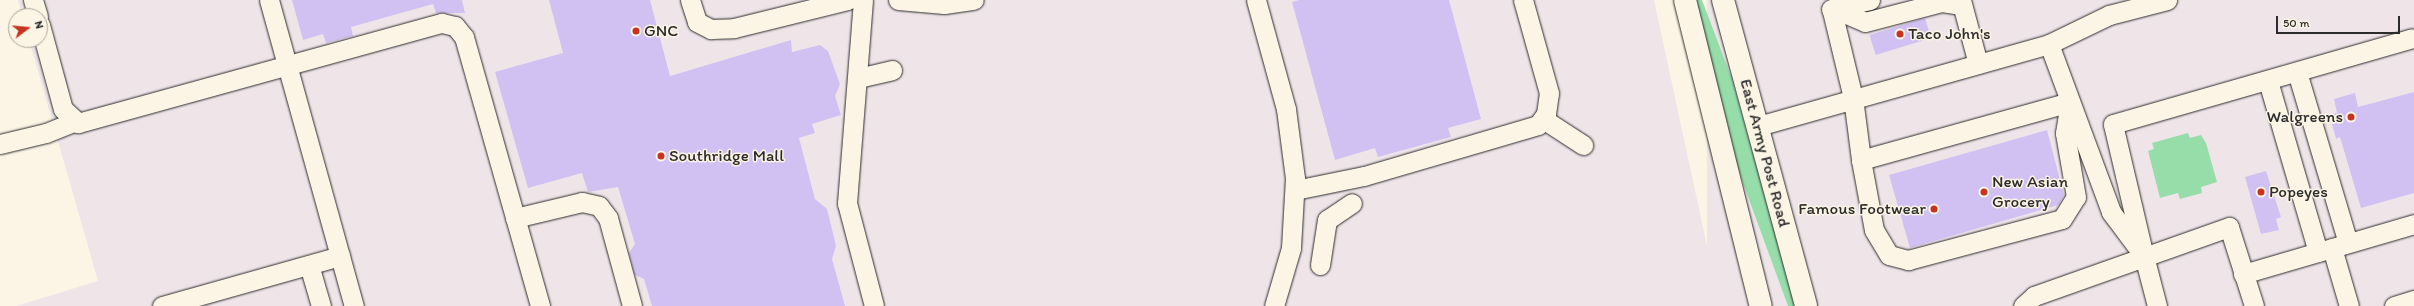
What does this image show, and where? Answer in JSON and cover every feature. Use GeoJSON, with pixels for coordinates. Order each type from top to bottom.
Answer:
{"type":"FeatureCollection","features":[{"type":"Feature","properties":{"kind":"main road"},"geometry":{"type":"LineString","coordinates":[[1685,0],[1761,306]]}},
{"type":"Feature","properties":{"kind":"main road","name":"East Army Post Road"},"geometry":{"type":"LineString","coordinates":[[1723,0],[1806,306]]}},
{"type":"Feature","properties":{"kind":"lane"},"geometry":{"type":"LineString","coordinates":[[269,0],[354,306]]}},
{"type":"Feature","properties":{"kind":"lane"},"geometry":{"type":"LineString","coordinates":[[690,0],[697,22],[711,29],[734,28],[848,0]]}},
{"type":"Feature","properties":{"kind":"lane"},"geometry":{"type":"LineString","coordinates":[[863,0],[847,203],[874,306]]}},
{"type":"Feature","properties":{"kind":"lane"},"geometry":{"type":"LineString","coordinates":[[898,0],[944,4],[974,0]]}},
{"type":"Feature","properties":{"kind":"lane"},"geometry":{"type":"LineString","coordinates":[[1295,190],[1364,176],[1538,125],[1543,119],[1549,93],[1523,0]]}},
{"type":"Feature","properties":{"kind":"lane"},"geometry":{"type":"LineString","coordinates":[[1832,7],[1870,0]]}},
{"type":"Feature","properties":{"kind":"lane"},"geometry":{"type":"LineString","coordinates":[[1758,126],[2049,44],[2107,8],[2166,0]]}},
{"type":"Feature","properties":{"kind":"lane"},"geometry":{"type":"LineString","coordinates":[[1260,1],[1286,109],[1295,190],[1290,248],[1274,306]]}},
{"type":"Feature","properties":{"kind":"lane"},"geometry":{"type":"LineString","coordinates":[[1832,7],[1865,22],[1942,2],[1962,2],[1978,64]]}},
{"type":"Feature","properties":{"kind":"lane"},"geometry":{"type":"LineString","coordinates":[[1832,7],[1853,98],[1861,160],[1874,230],[1890,255],[1908,260],[2062,219],[2076,197],[2065,133],[2070,102]]}},
{"type":"Feature","properties":{"kind":"lane"},"geometry":{"type":"LineString","coordinates":[[0,144],[46,133],[75,121],[92,122],[442,24],[455,26],[464,37],[540,306]]}},
{"type":"Feature","properties":{"kind":"lane"},"geometry":{"type":"LineString","coordinates":[[2157,306],[2113,124],[2413,40]]}},
{"type":"Feature","properties":{"kind":"lane"},"geometry":{"type":"LineString","coordinates":[[2049,44],[2110,212],[2144,256]]}},
{"type":"Feature","properties":{"kind":"lane"},"geometry":{"type":"LineString","coordinates":[[46,48],[63,109],[75,121]]}},
{"type":"Feature","properties":{"kind":"lane"},"geometry":{"type":"LineString","coordinates":[[858,78],[892,70]]}},
{"type":"Feature","properties":{"kind":"lane"},"geometry":{"type":"LineString","coordinates":[[2297,72],[2333,248],[2349,306]]}},
{"type":"Feature","properties":{"kind":"lane"},"geometry":{"type":"LineString","coordinates":[[2268,81],[2333,248]]}},
{"type":"Feature","properties":{"kind":"lane"},"geometry":{"type":"LineString","coordinates":[[1861,160],[2070,102]]}},
{"type":"Feature","properties":{"kind":"lane"},"geometry":{"type":"LineString","coordinates":[[1543,119],[1583,146]]}},
{"type":"Feature","properties":{"kind":"lane"},"geometry":{"type":"LineString","coordinates":[[515,218],[582,202],[598,206],[608,218],[632,306]]}},
{"type":"Feature","properties":{"kind":"lane"},"geometry":{"type":"LineString","coordinates":[[1320,265],[1327,220],[1352,203]]}},
{"type":"Feature","properties":{"kind":"lane"},"geometry":{"type":"LineString","coordinates":[[2243,274],[2414,224]]}},
{"type":"Feature","properties":{"kind":"lane"},"geometry":{"type":"LineString","coordinates":[[2023,306],[2034,296],[2229,227],[2254,306]]}},
{"type":"Feature","properties":{"kind":"lane"},"geometry":{"type":"LineString","coordinates":[[162,306],[340,256]]}},
{"type":"Feature","properties":{"kind":"lane"},"geometry":{"type":"LineString","coordinates":[[309,265],[321,306]]}},
{"type":"Feature","properties":{"kind":"lane"},"geometry":{"type":"LineString","coordinates":[[2394,306],[2414,300]]}},
{"type":"Feature","properties":{"kind":"shaded area","name":"Southridge Mall"},"geometry":{"type":"Polygon","coordinates":[[[18,0],[1654,0],[1720,306],[16,306],[98,281],[31,48],[48,48],[48,8],[20,8],[18,0]]]}},
{"type":"Feature","properties":{"kind":"shaded area"},"geometry":{"type":"Polygon","coordinates":[[[1707,0],[2414,0],[2414,306],[1707,306],[1707,0]]]}},
{"type":"Feature","properties":{"kind":"green space"},"geometry":{"type":"Polygon","coordinates":[[[1696,0],[1702,0],[1732,79],[1796,306],[1788,306],[1732,153],[1696,0]]]}},
{"type":"Feature","properties":{"kind":"green space"},"geometry":{"type":"Polygon","coordinates":[[[2188,133],[2190,138],[2201,135],[2206,143],[2217,182],[2201,187],[2202,193],[2180,199],[2178,193],[2160,198],[2148,151],[2154,149],[2152,143],[2188,133]]]}},
{"type":"Feature","properties":{"kind":"building"},"geometry":{"type":"Polygon","coordinates":[[[292,0],[462,0],[465,13],[436,13],[433,4],[351,27],[353,36],[326,43],[323,34],[303,40],[292,0]]]}},
{"type":"Feature","properties":{"kind":"building","name":"Southridge Mall"},"geometry":{"type":"Polygon","coordinates":[[[549,0],[650,0],[670,76],[791,40],[792,52],[820,45],[828,51],[840,84],[835,96],[841,115],[812,124],[815,133],[799,138],[815,199],[827,209],[836,246],[832,259],[845,306],[652,306],[644,279],[635,275],[632,265],[629,253],[635,244],[618,187],[588,192],[582,173],[528,188],[495,72],[563,53],[549,0]]]}},
{"type":"Feature","properties":{"kind":"building"},"geometry":{"type":"Polygon","coordinates":[[[1299,0],[1449,0],[1481,119],[1448,128],[1451,137],[1378,157],[1375,148],[1335,160],[1292,2],[1299,0]]]}},
{"type":"Feature","properties":{"kind":"building","name":"Taco John's"},"geometry":{"type":"Polygon","coordinates":[[[1925,18],[1931,38],[1876,55],[1870,35],[1925,18]]]}},
{"type":"Feature","properties":{"kind":"building","name":"Walgreens"},"geometry":{"type":"Polygon","coordinates":[[[2414,92],[2414,193],[2361,208],[2340,137],[2336,139],[2332,124],[2336,123],[2333,114],[2337,113],[2334,99],[2355,93],[2358,107],[2414,92]]]}},
{"type":"Feature","properties":{"kind":"building"},"geometry":{"type":"Polygon","coordinates":[[[2047,130],[2064,195],[2058,205],[1910,248],[1889,175],[2047,130]]]}},
{"type":"Feature","properties":{"kind":"building","name":"Popeyes"},"geometry":{"type":"Polygon","coordinates":[[[2266,171],[2281,217],[2276,219],[2279,230],[2261,234],[2245,177],[2266,171]]]}},
{"type":"Feature","properties":{"kind":"place","name":"GNC"},"geometry":{"type":"Point","coordinates":[636,31]}},
{"type":"Feature","properties":{"kind":"place","name":"Taco John's"},"geometry":{"type":"Point","coordinates":[1900,34]}},
{"type":"Feature","properties":{"kind":"place","name":"Walgreens"},"geometry":{"type":"Point","coordinates":[2351,117]}},
{"type":"Feature","properties":{"kind":"place","name":"Southridge Mall"},"geometry":{"type":"Point","coordinates":[661,156]}},
{"type":"Feature","properties":{"kind":"place","name":"New Asian Grocery"},"geometry":{"type":"Point","coordinates":[1984,192]}},
{"type":"Feature","properties":{"kind":"place","name":"Popeyes"},"geometry":{"type":"Point","coordinates":[2261,192]}},
{"type":"Feature","properties":{"kind":"place","name":"Famous Footwear"},"geometry":{"type":"Point","coordinates":[1934,209]}}]}
